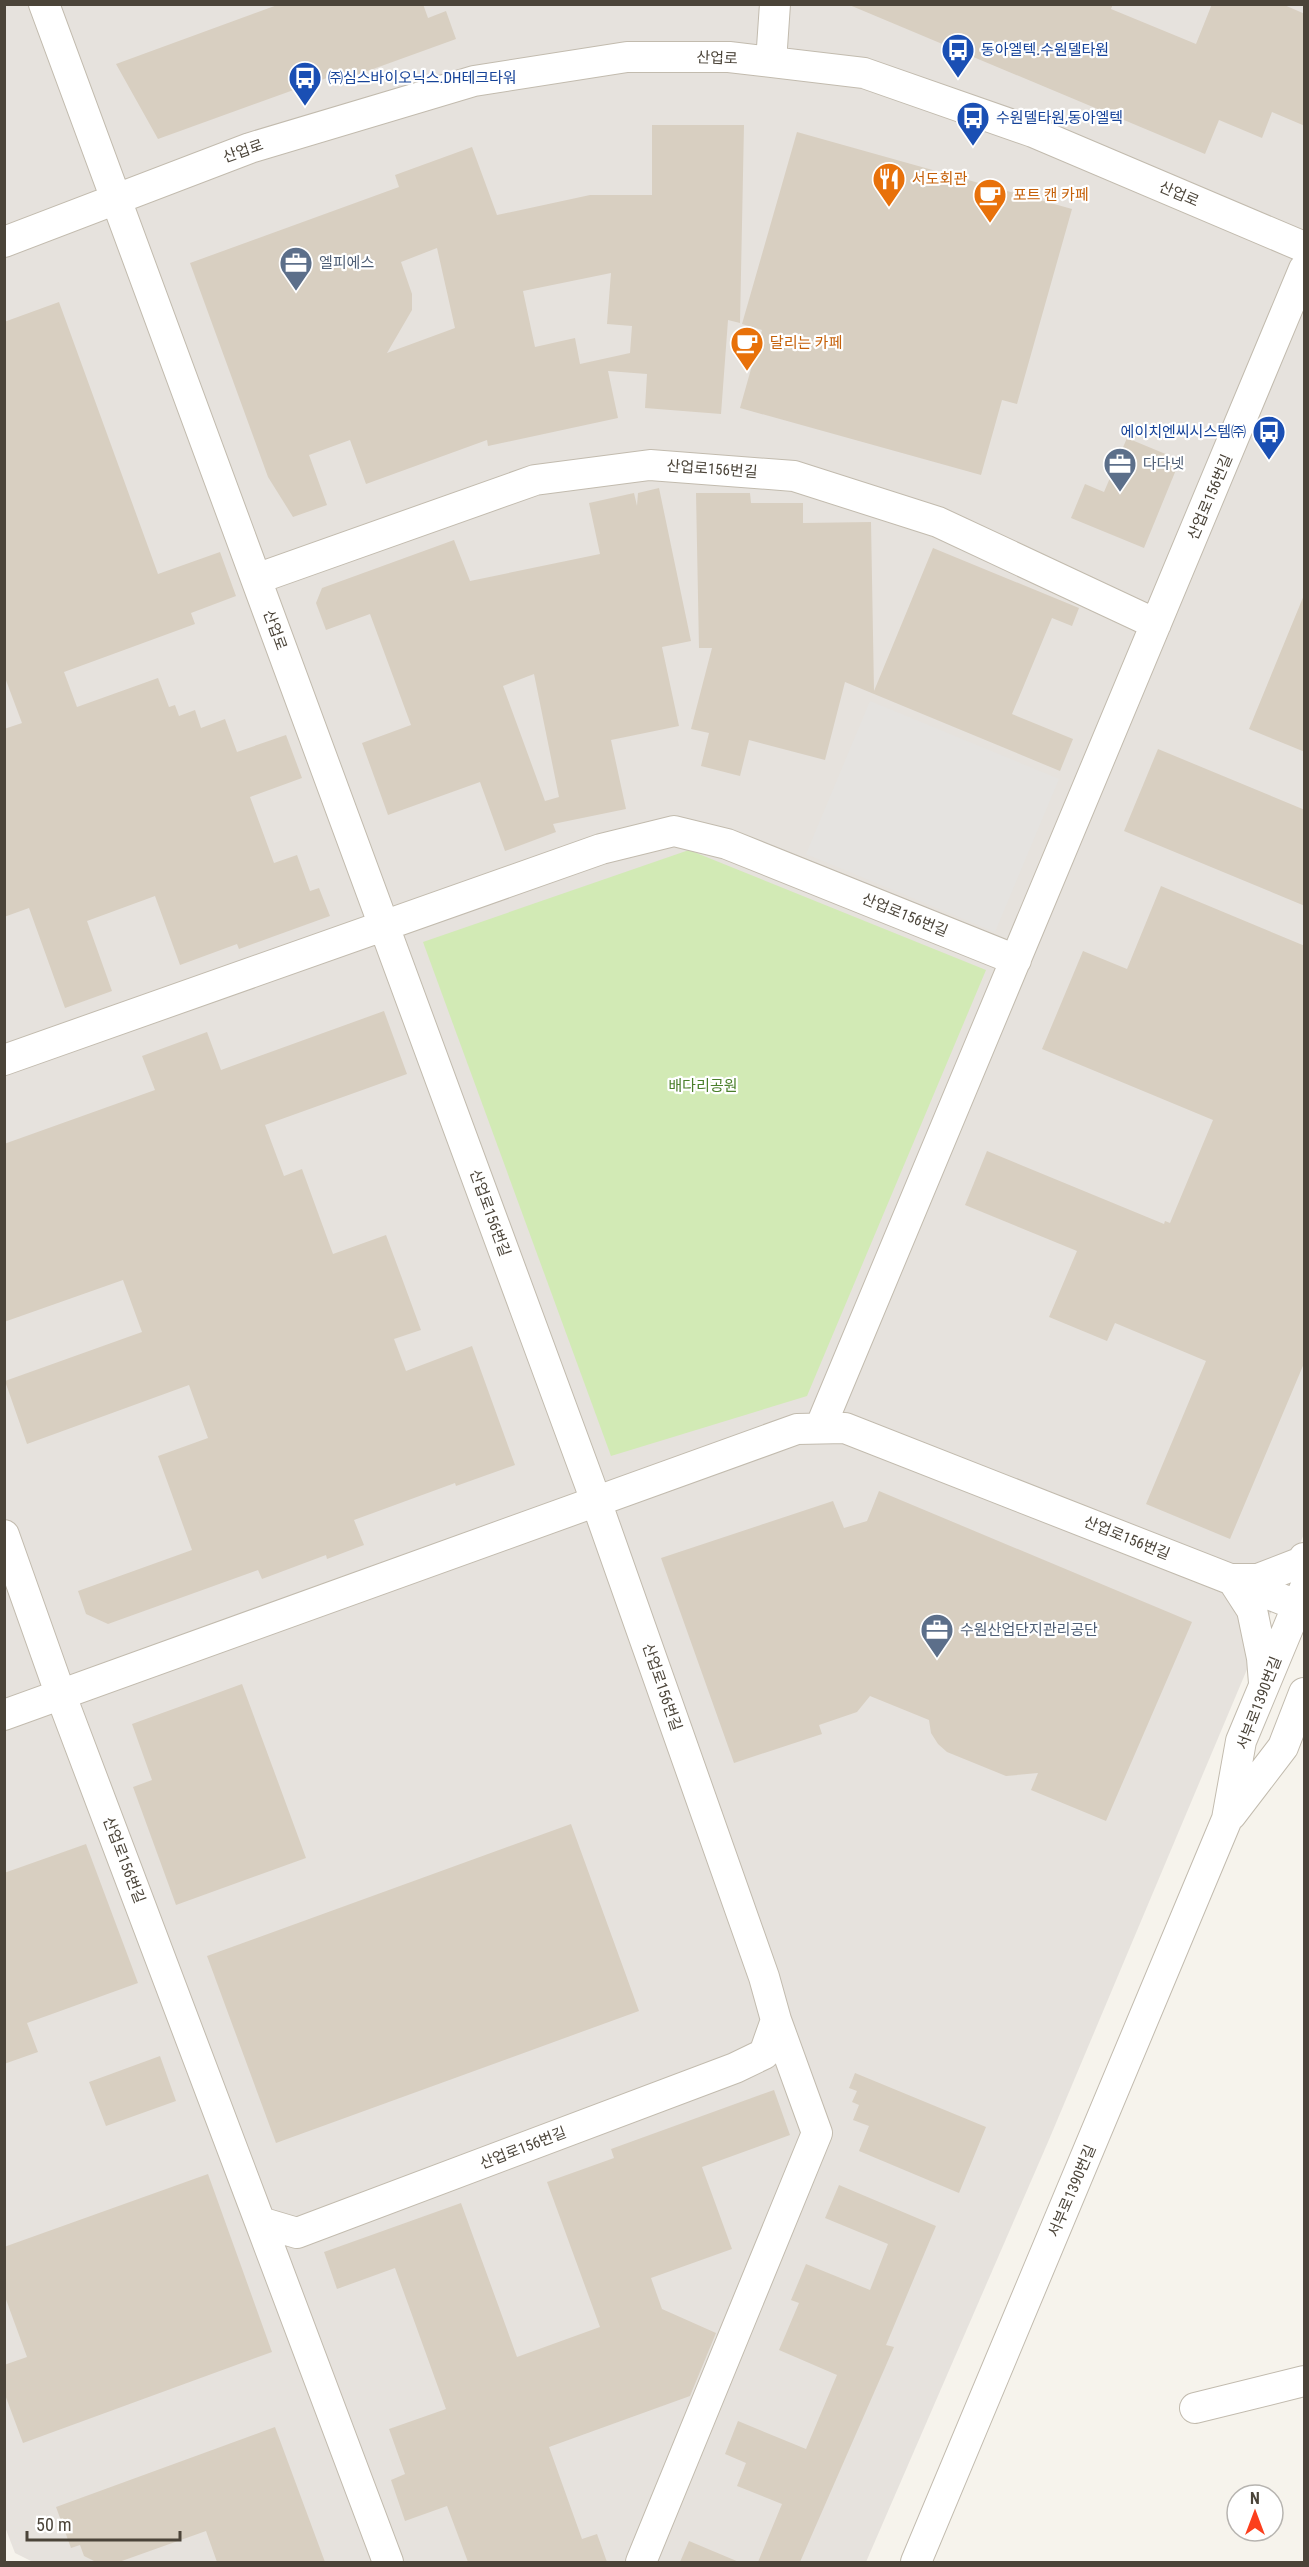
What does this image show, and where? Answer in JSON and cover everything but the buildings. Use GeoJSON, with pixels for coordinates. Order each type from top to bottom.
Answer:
{"type":"FeatureCollection","features":[{"type":"Feature","properties":{"kind":"street","name":"산업로"},"geometry":{"type":"LineString","coordinates":[[44,4],[384,926]]}},
{"type":"Feature","properties":{"kind":"street"},"geometry":{"type":"LineString","coordinates":[[771,62],[775,4]]}},
{"type":"Feature","properties":{"kind":"street","name":"산업로"},"geometry":{"type":"LineString","coordinates":[[4,243],[250,148],[474,81],[627,57],[729,57],[875,76],[1033,132],[1305,247]]}},
{"type":"Feature","properties":{"kind":"street","name":"산업로156번길"},"geometry":{"type":"LineString","coordinates":[[820,1428],[1305,269]]}},
{"type":"Feature","properties":{"kind":"street","name":"산업로156번길"},"geometry":{"type":"LineString","coordinates":[[256,579],[535,480],[650,465],[794,476],[805,479],[938,522],[1156,624]]}},
{"type":"Feature","properties":{"kind":"street","name":"산업로156번길"},"geometry":{"type":"LineString","coordinates":[[4,1060],[601,849],[674,831],[727,844],[1016,960]]}},
{"type":"Feature","properties":{"kind":"street","name":"산업로156번길"},"geometry":{"type":"LineString","coordinates":[[4,1536],[60,1693],[260,2222],[297,2233],[735,2068],[764,2054],[776,2020],[764,1977],[596,1501],[384,926]]}},
{"type":"Feature","properties":{"kind":"street","name":"산업로156번길"},"geometry":{"type":"LineString","coordinates":[[60,1693],[797,1429],[845,1428],[1232,1579],[1302,1601]]}},
{"type":"Feature","properties":{"kind":"street"},"geometry":{"type":"LineString","coordinates":[[1232,1579],[1258,1579],[1302,1562],[1305,1558]]}},
{"type":"Feature","properties":{"kind":"street"},"geometry":{"type":"LineString","coordinates":[[1232,1579],[1252,1610],[1262,1658],[1264,1687]]}},
{"type":"Feature","properties":{"kind":"street","name":"서부로1390번길"},"geometry":{"type":"LineString","coordinates":[[916,2562],[1227,1820],[1241,1741],[1302,1601]]}},
{"type":"Feature","properties":{"kind":"street"},"geometry":{"type":"LineString","coordinates":[[4,1715],[60,1693]]}},
{"type":"Feature","properties":{"kind":"street","name":"서부로1390번길"},"geometry":{"type":"LineString","coordinates":[[1227,1820],[1294,1748],[1305,1694]]}},
{"type":"Feature","properties":{"kind":"street"},"geometry":{"type":"LineString","coordinates":[[641,2562],[817,2133],[776,2020]]}},
{"type":"Feature","properties":{"kind":"street"},"geometry":{"type":"LineString","coordinates":[[260,2222],[388,2562]]}},
{"type":"Feature","properties":{"kind":"street"},"geometry":{"type":"LineString","coordinates":[[1195,2408],[1305,2381]]}},
{"type":"Feature","properties":{"kind":"shaded area"},"geometry":{"type":"Polygon","coordinates":[[[5,5],[1304,5],[1304,1534],[1048,2142],[866,2562],[33,2562],[15,2553],[5,2527],[5,5]]]}},
{"type":"Feature","properties":{"kind":"shaded area"},"geometry":{"type":"Polygon","coordinates":[[[870,701],[1059,779],[995,932],[806,854],[870,701]]]}},
{"type":"Feature","properties":{"kind":"green space","name":"배다리공원"},"geometry":{"type":"Polygon","coordinates":[[[689,850],[986,970],[807,1396],[611,1456],[423,942],[689,850]]]}},
{"type":"Feature","properties":{"kind":"place","name":"동아엘텍.수원델타원"},"geometry":{"type":"Point","coordinates":[958,79]}},
{"type":"Feature","properties":{"kind":"place","name":"㈜심스바이오닉스.DH테크타워"},"geometry":{"type":"Point","coordinates":[305,107]}},
{"type":"Feature","properties":{"kind":"place","name":"수원델타원,동아엘텍"},"geometry":{"type":"Point","coordinates":[973,147]}},
{"type":"Feature","properties":{"kind":"place","name":"서도회관"},"geometry":{"type":"Point","coordinates":[889,208]}},
{"type":"Feature","properties":{"kind":"place","name":"포트 캔 카페"},"geometry":{"type":"Point","coordinates":[990,224]}},
{"type":"Feature","properties":{"kind":"place","name":"엘피에스"},"geometry":{"type":"Point","coordinates":[296,292]}},
{"type":"Feature","properties":{"kind":"place","name":"달리는 카페"},"geometry":{"type":"Point","coordinates":[747,372]}},
{"type":"Feature","properties":{"kind":"place","name":"에이치엔씨시스템㈜"},"geometry":{"type":"Point","coordinates":[1269,461]}},
{"type":"Feature","properties":{"kind":"place","name":"다다넷"},"geometry":{"type":"Point","coordinates":[1120,493]}},
{"type":"Feature","properties":{"kind":"place","name":"수원산업단지관리공단"},"geometry":{"type":"Point","coordinates":[937,1659]}}]}
